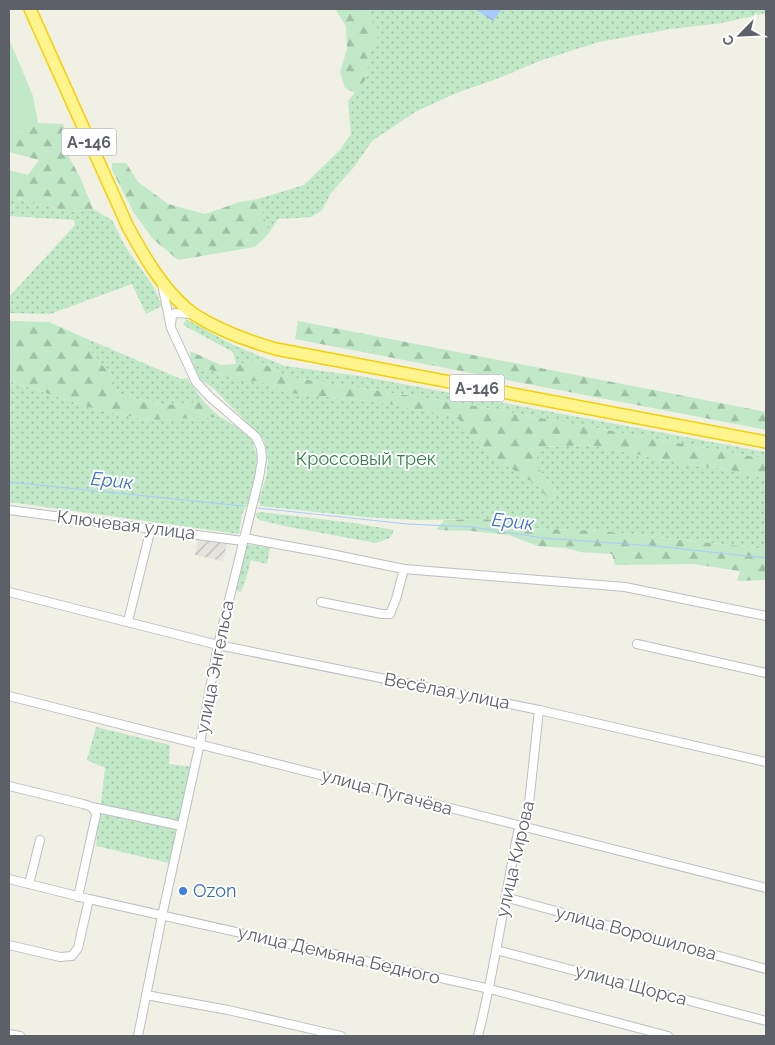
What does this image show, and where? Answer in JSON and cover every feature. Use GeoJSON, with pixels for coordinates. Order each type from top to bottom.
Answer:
{"type":"FeatureCollection","features":[{"type":"Feature","properties":{"kind":"highway","name":"А-146"},"geometry":{"type":"LineString","coordinates":[[30,9],[128,227],[161,280],[193,314],[231,334],[276,349],[766,442]]}},
{"type":"Feature","properties":{"kind":"street","name":"улица Энгельса"},"geometry":{"type":"LineString","coordinates":[[138,1036],[200,744],[218,645],[262,459],[261,448],[256,437],[210,397],[196,382],[171,328],[161,280]]}},
{"type":"Feature","properties":{"kind":"street"},"geometry":{"type":"LineString","coordinates":[[171,328],[172,316],[175,313],[193,314]]}},
{"type":"Feature","properties":{"kind":"street","name":"Ключевая улица"},"geometry":{"type":"LineString","coordinates":[[9,510],[243,539],[321,552],[404,569],[625,587],[766,616]]}},
{"type":"Feature","properties":{"kind":"street"},"geometry":{"type":"LineString","coordinates":[[128,621],[151,528]]}},
{"type":"Feature","properties":{"kind":"street"},"geometry":{"type":"LineString","coordinates":[[321,602],[390,614],[404,569]]}},
{"type":"Feature","properties":{"kind":"street","name":"Весёлая улица"},"geometry":{"type":"LineString","coordinates":[[9,592],[218,645],[539,710],[766,762]]}},
{"type":"Feature","properties":{"kind":"street"},"geometry":{"type":"LineString","coordinates":[[637,644],[766,673]]}},
{"type":"Feature","properties":{"kind":"street","name":"улица Пугачёва"},"geometry":{"type":"LineString","coordinates":[[9,696],[522,828],[766,888]]}},
{"type":"Feature","properties":{"kind":"street","name":"улица Кирова"},"geometry":{"type":"LineString","coordinates":[[478,1036],[490,989],[518,832],[522,828],[528,813],[539,710]]}},
{"type":"Feature","properties":{"kind":"street"},"geometry":{"type":"LineString","coordinates":[[9,786],[92,807],[182,826]]}},
{"type":"Feature","properties":{"kind":"street"},"geometry":{"type":"LineString","coordinates":[[78,897],[96,815],[92,807]]}},
{"type":"Feature","properties":{"kind":"street"},"geometry":{"type":"LineString","coordinates":[[29,884],[40,840]]}},
{"type":"Feature","properties":{"kind":"street","name":"улица Демьяна Бедного"},"geometry":{"type":"LineString","coordinates":[[9,879],[89,900],[490,989],[668,1036]]}},
{"type":"Feature","properties":{"kind":"street","name":"улица Ворошилова"},"geometry":{"type":"LineString","coordinates":[[505,897],[766,969]]}},
{"type":"Feature","properties":{"kind":"street"},"geometry":{"type":"LineString","coordinates":[[9,946],[60,957],[72,956],[78,948],[89,900]]}},
{"type":"Feature","properties":{"kind":"street","name":"улица Щорса"},"geometry":{"type":"LineString","coordinates":[[496,950],[766,1021]]}},
{"type":"Feature","properties":{"kind":"street"},"geometry":{"type":"LineString","coordinates":[[146,995],[228,1010],[341,1036]]}},
{"type":"Feature","properties":{"kind":"shaded area"},"geometry":{"type":"Polygon","coordinates":[[[198,539],[227,543],[223,561],[195,555],[198,539]]]}},
{"type":"Feature","properties":{"kind":"green space"},"geometry":{"type":"Polygon","coordinates":[[[335,9],[362,9],[380,32],[369,54],[366,79],[355,93],[345,88],[340,72],[347,49],[346,26],[335,9]]]}},
{"type":"Feature","properties":{"kind":"green space"},"geometry":{"type":"Polygon","coordinates":[[[362,9],[766,9],[766,13],[722,23],[671,29],[599,42],[542,60],[454,94],[415,112],[372,141],[354,167],[331,193],[322,210],[312,217],[278,219],[269,233],[258,199],[304,185],[340,150],[351,134],[348,101],[366,79],[369,54],[380,32],[362,9]]]}},
{"type":"Feature","properties":{"kind":"green space"},"geometry":{"type":"Polygon","coordinates":[[[9,39],[33,96],[38,123],[27,132],[9,131],[9,39]]]}},
{"type":"Feature","properties":{"kind":"green space"},"geometry":{"type":"Polygon","coordinates":[[[38,123],[63,124],[68,135],[69,157],[80,177],[93,209],[72,212],[9,197],[9,170],[28,175],[39,160],[9,152],[9,131],[27,132],[38,123]]]}},
{"type":"Feature","properties":{"kind":"green space"},"geometry":{"type":"Polygon","coordinates":[[[112,163],[126,163],[138,182],[168,204],[205,214],[240,202],[258,199],[269,233],[255,247],[178,260],[153,239],[134,213],[112,170],[112,163]]]}},
{"type":"Feature","properties":{"kind":"green space"},"geometry":{"type":"Polygon","coordinates":[[[9,197],[72,212],[93,209],[112,220],[125,246],[153,286],[162,306],[146,314],[132,284],[50,314],[9,313],[9,297],[75,225],[74,220],[9,216],[9,197]]]}},
{"type":"Feature","properties":{"kind":"green space"},"geometry":{"type":"Polygon","coordinates":[[[186,319],[233,345],[285,366],[360,376],[766,452],[766,459],[470,405],[289,377],[260,362],[236,364],[233,352],[183,325],[186,319]]]}},
{"type":"Feature","properties":{"kind":"green space"},"geometry":{"type":"Polygon","coordinates":[[[9,321],[49,322],[78,335],[112,377],[119,395],[165,405],[204,402],[220,417],[149,420],[98,410],[9,381],[9,321]]]}},
{"type":"Feature","properties":{"kind":"green space"},"geometry":{"type":"Polygon","coordinates":[[[298,321],[766,412],[766,430],[295,339],[298,321]]]}},
{"type":"Feature","properties":{"kind":"green space"},"geometry":{"type":"Polygon","coordinates":[[[78,335],[181,379],[187,378],[204,402],[165,405],[119,395],[112,377],[78,335]]]}},
{"type":"Feature","properties":{"kind":"green space"},"geometry":{"type":"Polygon","coordinates":[[[190,351],[221,365],[260,362],[289,377],[470,405],[766,459],[766,479],[726,469],[680,463],[590,445],[539,447],[535,464],[557,492],[550,502],[540,487],[496,459],[474,440],[457,417],[378,402],[289,393],[265,383],[230,377],[191,363],[190,351]]]}},
{"type":"Feature","properties":{"kind":"green space","name":"Кроссовый трек"},"geometry":{"type":"Polygon","coordinates":[[[191,363],[230,377],[265,383],[289,393],[378,402],[458,417],[474,440],[496,459],[540,487],[550,502],[557,492],[535,464],[539,447],[590,445],[680,463],[726,469],[766,479],[766,549],[602,531],[523,528],[476,519],[416,520],[363,517],[260,506],[259,500],[266,477],[268,460],[264,440],[213,388],[201,380],[191,363]]]}},
{"type":"Feature","properties":{"kind":"green space"},"geometry":{"type":"Polygon","coordinates":[[[9,381],[98,410],[149,420],[220,417],[234,425],[252,440],[257,456],[255,478],[249,501],[242,514],[239,534],[9,502],[9,381]]]}},
{"type":"Feature","properties":{"kind":"green space"},"geometry":{"type":"Polygon","coordinates":[[[260,512],[354,523],[394,530],[390,538],[376,543],[259,520],[255,514],[260,512]]]}},
{"type":"Feature","properties":{"kind":"green space"},"geometry":{"type":"Polygon","coordinates":[[[444,520],[521,521],[523,528],[602,531],[766,549],[766,580],[737,581],[740,571],[693,564],[615,565],[612,554],[538,546],[509,535],[436,530],[444,520]]]}},
{"type":"Feature","properties":{"kind":"green space"},"geometry":{"type":"Polygon","coordinates":[[[246,544],[270,548],[267,564],[251,560],[241,592],[234,590],[246,544]]]}},
{"type":"Feature","properties":{"kind":"green space"},"geometry":{"type":"Polygon","coordinates":[[[96,727],[170,745],[169,764],[195,767],[173,864],[96,846],[105,768],[87,760],[96,727]]]}},
{"type":"Feature","properties":{"kind":"water"},"geometry":{"type":"Polygon","coordinates":[[[475,9],[502,9],[493,21],[475,9]]]}},
{"type":"Feature","properties":{"kind":"waterway","name":"Ерик"},"geometry":{"type":"LineString","coordinates":[[9,482],[243,506]]}},
{"type":"Feature","properties":{"kind":"waterway","name":"Ерик"},"geometry":{"type":"LineString","coordinates":[[258,508],[407,524],[472,527],[543,538],[655,546],[766,558]]}},
{"type":"Feature","properties":{"kind":"place","name":"Ozon"},"geometry":{"type":"Point","coordinates":[183,891]}}]}
